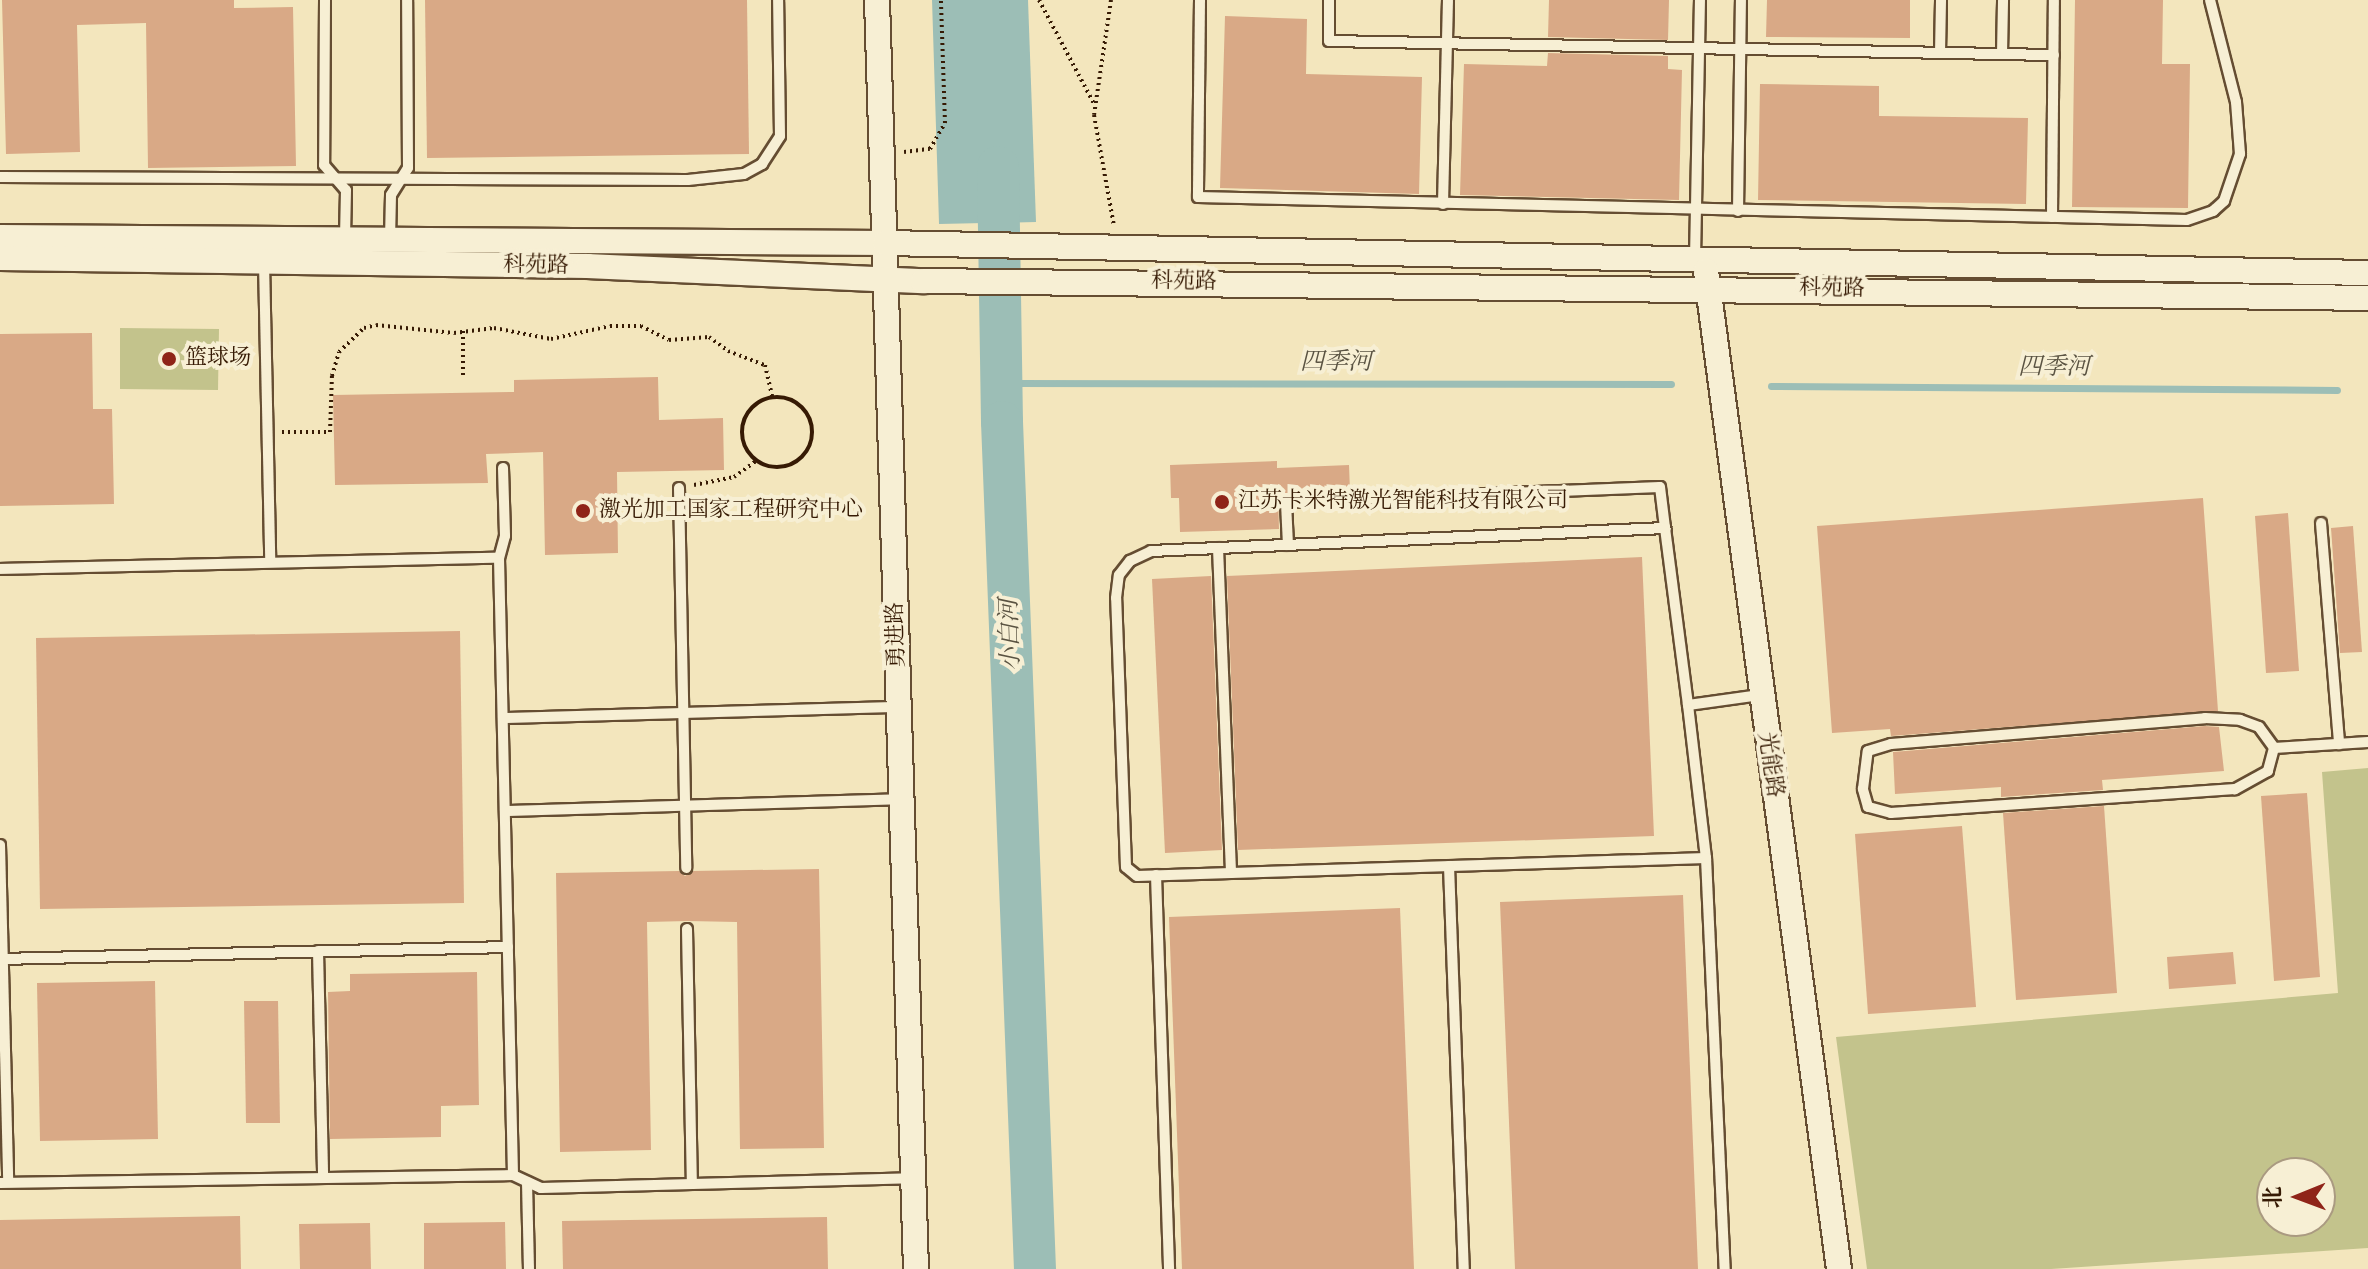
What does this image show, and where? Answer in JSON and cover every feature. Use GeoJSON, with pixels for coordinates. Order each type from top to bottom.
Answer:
{"type":"FeatureCollection","features":[{"type":"Feature","properties":{"kind":"street","name":"勇进路"},"geometry":{"type":"LineString","coordinates":[[877,0],[916,1269]]}},
{"type":"Feature","properties":{"kind":"street","name":"科苑路"},"geometry":{"type":"LineString","coordinates":[[0,237],[886,281],[1708,287],[2368,298]]}},
{"type":"Feature","properties":{"kind":"street","name":"科苑路"},"geometry":{"type":"LineString","coordinates":[[0,258],[264,252],[345,241],[885,243],[2368,273]]}},
{"type":"Feature","properties":{"kind":"street","name":"光能路"},"geometry":{"type":"LineString","coordinates":[[1700,261],[1708,287],[1760,695],[1839,1269]]}},
{"type":"Feature","properties":{"kind":"lane"},"geometry":{"type":"LineString","coordinates":[[325,0],[324,165],[346,190],[345,241]]}},
{"type":"Feature","properties":{"kind":"lane"},"geometry":{"type":"LineString","coordinates":[[390,241],[391,195],[408,168],[407,0]]}},
{"type":"Feature","properties":{"kind":"lane"},"geometry":{"type":"LineString","coordinates":[[0,177],[688,180],[744,174],[762,164],[780,136],[778,0]]}},
{"type":"Feature","properties":{"kind":"lane"},"geometry":{"type":"LineString","coordinates":[[1200,0],[1198,197],[2187,220],[2213,211],[2224,201],[2237,170],[2239,129],[2210,0]]}},
{"type":"Feature","properties":{"kind":"lane"},"geometry":{"type":"LineString","coordinates":[[1329,0],[1329,41],[2054,55]]}},
{"type":"Feature","properties":{"kind":"lane"},"geometry":{"type":"LineString","coordinates":[[1443,204],[1448,0]]}},
{"type":"Feature","properties":{"kind":"lane"},"geometry":{"type":"LineString","coordinates":[[1700,0],[1696,210],[1700,261]]}},
{"type":"Feature","properties":{"kind":"lane"},"geometry":{"type":"LineString","coordinates":[[1738,211],[1741,0]]}},
{"type":"Feature","properties":{"kind":"lane"},"geometry":{"type":"LineString","coordinates":[[1940,53],[1941,0]]}},
{"type":"Feature","properties":{"kind":"lane"},"geometry":{"type":"LineString","coordinates":[[2002,54],[2003,0]]}},
{"type":"Feature","properties":{"kind":"lane"},"geometry":{"type":"LineString","coordinates":[[2052,217],[2054,0]]}},
{"type":"Feature","properties":{"kind":"lane"},"geometry":{"type":"LineString","coordinates":[[264,252],[270,560]]}},
{"type":"Feature","properties":{"kind":"lane"},"geometry":{"type":"LineString","coordinates":[[503,468],[505,536],[499,558],[513,1175]]}},
{"type":"Feature","properties":{"kind":"lane"},"geometry":{"type":"LineString","coordinates":[[1288,545],[1286,502],[1660,487],[1706,858],[1725,1269]]}},
{"type":"Feature","properties":{"kind":"lane"},"geometry":{"type":"LineString","coordinates":[[679,488],[686,868]]}},
{"type":"Feature","properties":{"kind":"lane"},"geometry":{"type":"LineString","coordinates":[[2321,523],[2339,744]]}},
{"type":"Feature","properties":{"kind":"lane"},"geometry":{"type":"LineString","coordinates":[[1665,528],[1151,551],[1130,561],[1119,575],[1126,867],[1137,876],[1706,858]]}},
{"type":"Feature","properties":{"kind":"lane"},"geometry":{"type":"LineString","coordinates":[[1218,548],[1231,873]]}},
{"type":"Feature","properties":{"kind":"lane"},"geometry":{"type":"LineString","coordinates":[[0,569],[270,560],[499,558]]}},
{"type":"Feature","properties":{"kind":"lane"},"geometry":{"type":"LineString","coordinates":[[1688,705],[1760,695]]}},
{"type":"Feature","properties":{"kind":"lane"},"geometry":{"type":"LineString","coordinates":[[503,718],[899,707]]}},
{"type":"Feature","properties":{"kind":"lane"},"geometry":{"type":"LineString","coordinates":[[2205,718],[2240,720],[2259,727],[2274,748],[2268,771],[2235,789],[1891,813],[1868,807],[1863,789],[1868,751],[1891,744],[2205,718]]}},
{"type":"Feature","properties":{"kind":"lane"},"geometry":{"type":"LineString","coordinates":[[2274,748],[2368,742]]}},
{"type":"Feature","properties":{"kind":"lane"},"geometry":{"type":"LineString","coordinates":[[505,811],[902,799]]}},
{"type":"Feature","properties":{"kind":"lane"},"geometry":{"type":"LineString","coordinates":[[0,845],[4,1182],[513,1175],[541,1188],[913,1178]]}},
{"type":"Feature","properties":{"kind":"lane"},"geometry":{"type":"LineString","coordinates":[[1449,866],[1464,1269]]}},
{"type":"Feature","properties":{"kind":"lane"},"geometry":{"type":"LineString","coordinates":[[1156,875],[1169,1269]]}},
{"type":"Feature","properties":{"kind":"lane"},"geometry":{"type":"LineString","coordinates":[[687,929],[692,1184]]}},
{"type":"Feature","properties":{"kind":"lane"},"geometry":{"type":"LineString","coordinates":[[1,959],[508,947]]}},
{"type":"Feature","properties":{"kind":"lane"},"geometry":{"type":"LineString","coordinates":[[318,951],[323,1178]]}},
{"type":"Feature","properties":{"kind":"lane"},"geometry":{"type":"LineString","coordinates":[[527,1182],[529,1269]]}},
{"type":"Feature","properties":{"kind":"path"},"geometry":{"type":"LineString","coordinates":[[930,149],[945,123],[941,0]]}},
{"type":"Feature","properties":{"kind":"path"},"geometry":{"type":"LineString","coordinates":[[1039,0],[1095,106]]}},
{"type":"Feature","properties":{"kind":"path"},"geometry":{"type":"LineString","coordinates":[[1111,0],[1095,106],[1118,248]]}},
{"type":"Feature","properties":{"kind":"path"},"geometry":{"type":"LineString","coordinates":[[267,433],[330,432],[332,376],[339,352],[364,328],[393,324],[463,330],[494,328],[551,339],[641,326],[669,340],[709,337],[728,351],[765,365],[772,396]]}},
{"type":"Feature","properties":{"kind":"path"},"geometry":{"type":"LineString","coordinates":[[463,330],[463,376]]}},
{"type":"Feature","properties":{"kind":"path"},"geometry":{"type":"LineString","coordinates":[[679,488],[734,477],[756,461],[789,465],[811,441],[803,408],[772,396]]}},
{"type":"Feature","properties":{"kind":"path"},"geometry":{"type":"LineString","coordinates":[[756,461],[742,441],[744,417],[772,396]]}},
{"type":"Feature","properties":{"kind":"green space","name":"篮球场"},"geometry":{"type":"Polygon","coordinates":[[[120,328],[219,329],[218,390],[120,389],[120,328]]]}},
{"type":"Feature","properties":{"kind":"green space"},"geometry":{"type":"Polygon","coordinates":[[[2368,768],[2368,1248],[2051,1269],[1867,1269],[1836,1037],[2338,993],[2322,772],[2368,768]]]}},
{"type":"Feature","properties":{"kind":"water"},"geometry":{"type":"Polygon","coordinates":[[[932,0],[1028,0],[1036,222],[939,224],[932,0]]]}},
{"type":"Feature","properties":{"kind":"building"},"geometry":{"type":"Polygon","coordinates":[[[2,0],[234,0],[234,8],[293,7],[296,166],[148,168],[146,23],[77,25],[80,152],[6,154],[2,0]]]}},
{"type":"Feature","properties":{"kind":"building"},"geometry":{"type":"Polygon","coordinates":[[[425,0],[747,0],[749,154],[427,158],[425,0]]]}},
{"type":"Feature","properties":{"kind":"building"},"geometry":{"type":"Polygon","coordinates":[[[1549,0],[1669,0],[1668,40],[1548,37],[1549,0]]]}},
{"type":"Feature","properties":{"kind":"building"},"geometry":{"type":"Polygon","coordinates":[[[1767,0],[1910,0],[1910,38],[1766,37],[1767,0]]]}},
{"type":"Feature","properties":{"kind":"building"},"geometry":{"type":"Polygon","coordinates":[[[2075,0],[2163,0],[2162,64],[2190,64],[2188,208],[2072,207],[2075,0]]]}},
{"type":"Feature","properties":{"kind":"building"},"geometry":{"type":"Polygon","coordinates":[[[1225,16],[1307,19],[1306,74],[1422,77],[1419,194],[1220,188],[1225,16]]]}},
{"type":"Feature","properties":{"kind":"building"},"geometry":{"type":"Polygon","coordinates":[[[1548,53],[1668,56],[1668,69],[1682,70],[1679,200],[1460,195],[1464,64],[1547,66],[1548,53]]]}},
{"type":"Feature","properties":{"kind":"building"},"geometry":{"type":"Polygon","coordinates":[[[1760,84],[1879,86],[1879,116],[2028,118],[2026,204],[1758,200],[1760,84]]]}},
{"type":"Feature","properties":{"kind":"building"},"geometry":{"type":"Polygon","coordinates":[[[92,333],[93,409],[112,409],[114,504],[0,506],[0,334],[92,333]]]}},
{"type":"Feature","properties":{"kind":"building"},"geometry":{"type":"Polygon","coordinates":[[[658,377],[659,420],[723,418],[724,470],[617,472],[618,553],[545,555],[543,452],[486,454],[488,483],[335,485],[333,395],[514,392],[514,380],[658,377]]]}},
{"type":"Feature","properties":{"kind":"building"},"geometry":{"type":"Polygon","coordinates":[[[1277,461],[1277,468],[1349,465],[1350,491],[1278,496],[1279,529],[1180,532],[1179,498],[1171,498],[1170,465],[1277,461]]]}},
{"type":"Feature","properties":{"kind":"building"},"geometry":{"type":"Polygon","coordinates":[[[2203,498],[2218,711],[1891,736],[1890,729],[1832,733],[1817,526],[2203,498]]]}},
{"type":"Feature","properties":{"kind":"building"},"geometry":{"type":"Polygon","coordinates":[[[2288,513],[2299,671],[2266,673],[2255,516],[2288,513]]]}},
{"type":"Feature","properties":{"kind":"building"},"geometry":{"type":"Polygon","coordinates":[[[2353,526],[2362,652],[2340,653],[2331,528],[2353,526]]]}},
{"type":"Feature","properties":{"kind":"building"},"geometry":{"type":"Polygon","coordinates":[[[1642,557],[1654,836],[1238,850],[1227,576],[1642,557]]]}},
{"type":"Feature","properties":{"kind":"building"},"geometry":{"type":"Polygon","coordinates":[[[1211,576],[1222,850],[1165,853],[1152,579],[1211,576]]]}},
{"type":"Feature","properties":{"kind":"building"},"geometry":{"type":"Polygon","coordinates":[[[460,631],[464,903],[40,909],[36,638],[460,631]]]}},
{"type":"Feature","properties":{"kind":"building"},"geometry":{"type":"Polygon","coordinates":[[[2219,727],[2224,771],[2102,780],[2103,790],[2001,797],[2001,787],[1895,794],[1893,752],[2219,727]]]}},
{"type":"Feature","properties":{"kind":"building"},"geometry":{"type":"Polygon","coordinates":[[[2307,793],[2320,977],[2274,981],[2261,796],[2307,793]]]}},
{"type":"Feature","properties":{"kind":"building"},"geometry":{"type":"Polygon","coordinates":[[[2104,806],[2117,993],[2016,1000],[2003,813],[2104,806]]]}},
{"type":"Feature","properties":{"kind":"building"},"geometry":{"type":"Polygon","coordinates":[[[1962,826],[1976,1007],[1868,1014],[1855,834],[1962,826]]]}},
{"type":"Feature","properties":{"kind":"building"},"geometry":{"type":"Polygon","coordinates":[[[819,869],[824,1148],[740,1149],[737,922],[688,921],[647,922],[651,1150],[560,1152],[556,873],[679,871],[685,876],[693,871],[819,869]]]}},
{"type":"Feature","properties":{"kind":"building"},"geometry":{"type":"Polygon","coordinates":[[[1683,895],[1698,1269],[1515,1269],[1500,902],[1683,895]]]}},
{"type":"Feature","properties":{"kind":"building"},"geometry":{"type":"Polygon","coordinates":[[[1400,908],[1414,1269],[1182,1269],[1169,917],[1400,908]]]}},
{"type":"Feature","properties":{"kind":"building"},"geometry":{"type":"Polygon","coordinates":[[[2233,952],[2236,984],[2169,989],[2167,957],[2233,952]]]}},
{"type":"Feature","properties":{"kind":"building"},"geometry":{"type":"Polygon","coordinates":[[[477,972],[479,1105],[441,1106],[441,1137],[330,1139],[328,992],[350,991],[350,974],[477,972]]]}},
{"type":"Feature","properties":{"kind":"building"},"geometry":{"type":"Polygon","coordinates":[[[155,981],[158,1139],[40,1141],[37,983],[155,981]]]}},
{"type":"Feature","properties":{"kind":"building"},"geometry":{"type":"Polygon","coordinates":[[[244,1001],[278,1001],[280,1123],[246,1123],[244,1001]]]}},
{"type":"Feature","properties":{"kind":"building"},"geometry":{"type":"Polygon","coordinates":[[[240,1216],[241,1269],[0,1269],[0,1220],[240,1216]]]}},
{"type":"Feature","properties":{"kind":"building"},"geometry":{"type":"Polygon","coordinates":[[[827,1217],[828,1269],[563,1269],[562,1221],[827,1217]]]}},
{"type":"Feature","properties":{"kind":"building"},"geometry":{"type":"Polygon","coordinates":[[[505,1222],[506,1269],[424,1269],[424,1223],[505,1222]]]}},
{"type":"Feature","properties":{"kind":"building"},"geometry":{"type":"Polygon","coordinates":[[[370,1223],[371,1269],[300,1269],[299,1224],[370,1223]]]}},
{"type":"Feature","properties":{"kind":"waterway","name":"小白河"},"geometry":{"type":"LineString","coordinates":[[998,167],[1002,422],[1035,1269]]}},
{"type":"Feature","properties":{"kind":"waterway","name":"四季河"},"geometry":{"type":"LineString","coordinates":[[1002,383],[1671,384]]}},
{"type":"Feature","properties":{"kind":"waterway","name":"四季河"},"geometry":{"type":"LineString","coordinates":[[1771,386],[2337,390]]}},
{"type":"Feature","properties":{"kind":"place","name":"篮球场"},"geometry":{"type":"Point","coordinates":[169,359]}},
{"type":"Feature","properties":{"kind":"place","name":"江苏卡米特激光智能科技有限公司"},"geometry":{"type":"Point","coordinates":[1222,502]}},
{"type":"Feature","properties":{"kind":"place","name":"激光加工国家工程研究中心"},"geometry":{"type":"Point","coordinates":[583,511]}}]}
